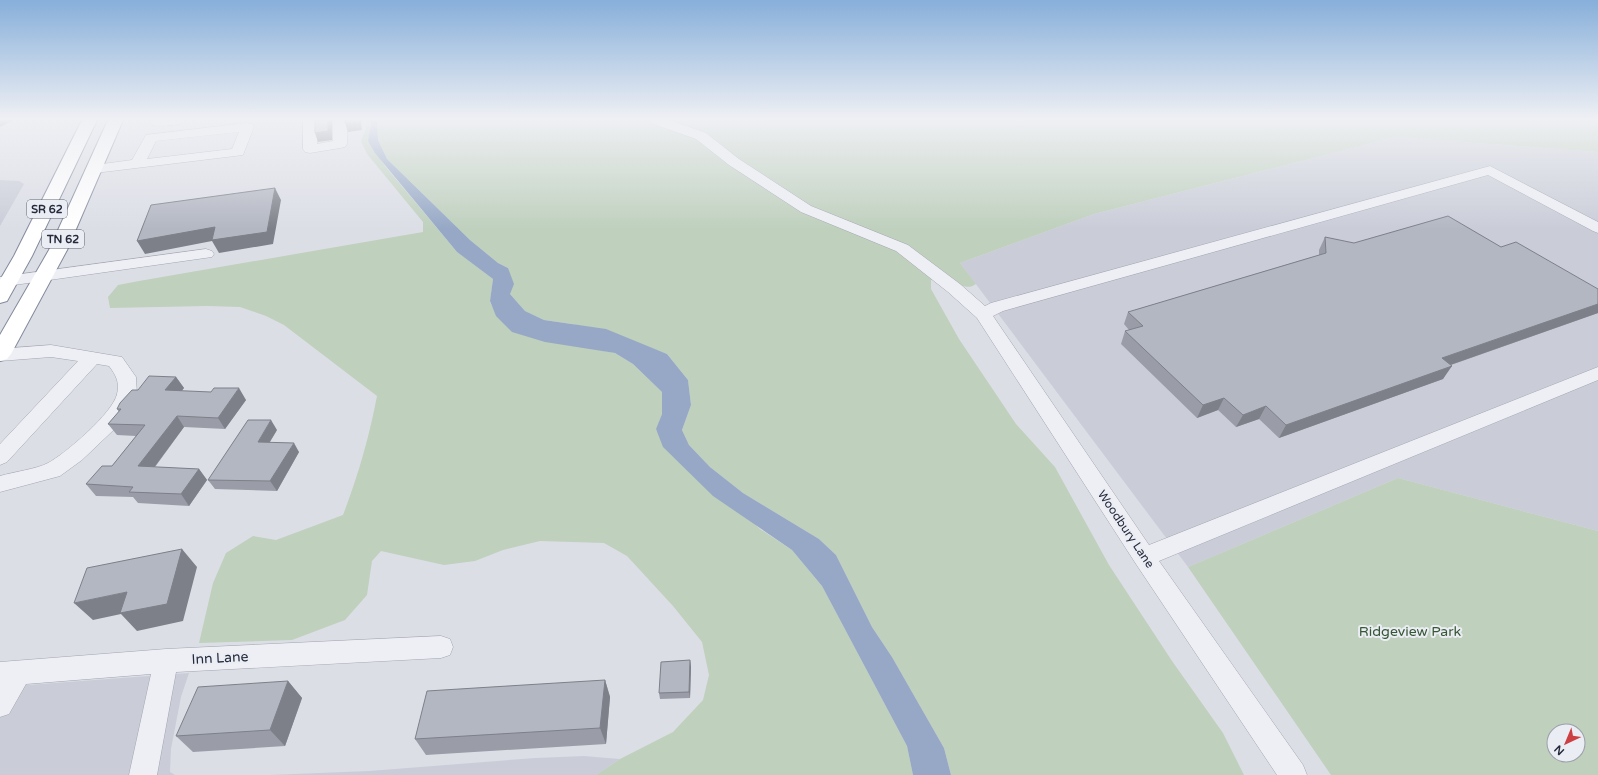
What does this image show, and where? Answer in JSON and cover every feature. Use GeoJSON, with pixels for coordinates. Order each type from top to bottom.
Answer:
{"type":"FeatureCollection","features":[{"type":"Feature","properties":{"kind":"highway","name":"SR 62"},"geometry":{"type":"LineString","coordinates":[[0,297],[4,281],[23,256],[72,156]]}},
{"type":"Feature","properties":{"kind":"highway","name":"TN 62"},"geometry":{"type":"LineString","coordinates":[[0,354],[45,275],[100,156]]}},
{"type":"Feature","properties":{"kind":"street"},"geometry":{"type":"LineString","coordinates":[[137,164],[141,156]]}},
{"type":"Feature","properties":{"kind":"street"},"geometry":{"type":"LineString","coordinates":[[95,169],[203,156]]}},
{"type":"Feature","properties":{"kind":"street","name":"Woodbury Lane"},"geometry":{"type":"LineString","coordinates":[[727,156],[806,209],[902,248],[954,288],[983,314],[1144,557],[1293,775]]}},
{"type":"Feature","properties":{"kind":"street"},"geometry":{"type":"LineString","coordinates":[[983,314],[997,306],[1490,170],[1598,228]]}},
{"type":"Feature","properties":{"kind":"street"},"geometry":{"type":"LineString","coordinates":[[4,281],[206,254]]}},
{"type":"Feature","properties":{"kind":"street"},"geometry":{"type":"LineString","coordinates":[[0,354],[51,351],[115,361],[127,377],[127,395],[116,416],[75,455],[53,470],[0,484]]}},
{"type":"Feature","properties":{"kind":"street"},"geometry":{"type":"LineString","coordinates":[[0,457],[92,358]]}},
{"type":"Feature","properties":{"kind":"street"},"geometry":{"type":"LineString","coordinates":[[1144,557],[1598,373]]}},
{"type":"Feature","properties":{"kind":"street","name":"Inn Lane"},"geometry":{"type":"LineString","coordinates":[[10,673],[166,661],[441,647]]}},
{"type":"Feature","properties":{"kind":"street"},"geometry":{"type":"LineString","coordinates":[[143,775],[166,661]]}},
{"type":"Feature","properties":{"kind":"street"},"geometry":{"type":"LineString","coordinates":[[0,705],[10,673]]}},
{"type":"Feature","properties":{"kind":"shaded area"},"geometry":{"type":"Polygon","coordinates":[[[1321,156],[1598,156],[1598,531],[1398,478],[1188,567],[960,263],[1094,214],[1321,156]]]}},
{"type":"Feature","properties":{"kind":"shaded area"},"geometry":{"type":"Polygon","coordinates":[[[0,180],[19,181],[24,184],[0,226],[0,180]]]}},
{"type":"Feature","properties":{"kind":"shaded area"},"geometry":{"type":"Polygon","coordinates":[[[189,673],[181,697],[171,749],[170,772],[175,775],[0,775],[0,687],[189,673]]]}},
{"type":"Feature","properties":{"kind":"shaded area"},"geometry":{"type":"Polygon","coordinates":[[[584,756],[620,759],[596,775],[269,775],[369,771],[535,758],[584,756]]]}},
{"type":"Feature","properties":{"kind":"green space"},"geometry":{"type":"Polygon","coordinates":[[[369,156],[378,156],[457,252],[493,279],[490,302],[497,316],[583,347],[615,353],[633,364],[662,392],[662,414],[656,430],[760,529],[792,550],[822,586],[907,746],[913,775],[596,775],[620,759],[673,732],[703,700],[709,675],[702,642],[673,606],[627,556],[604,543],[540,541],[503,550],[475,561],[444,565],[381,551],[372,561],[367,595],[345,620],[292,640],[199,643],[213,583],[226,553],[253,536],[276,540],[343,515],[363,457],[377,396],[284,325],[266,316],[240,307],[207,306],[110,308],[108,297],[118,285],[423,232],[423,222],[369,156]]]}},
{"type":"Feature","properties":{"kind":"green space"},"geometry":{"type":"Polygon","coordinates":[[[386,156],[1321,156],[1094,214],[960,263],[976,284],[972,286],[964,286],[944,277],[931,280],[931,289],[959,339],[1016,424],[1055,467],[1109,565],[1172,661],[1223,733],[1244,775],[951,775],[944,748],[892,657],[872,627],[836,555],[819,539],[743,493],[710,467],[689,445],[682,430],[691,405],[688,380],[667,354],[638,343],[572,324],[544,320],[525,311],[510,294],[508,268],[498,263],[470,240],[386,156]]]}},
{"type":"Feature","properties":{"kind":"green space","name":"Ridgeview Park"},"geometry":{"type":"Polygon","coordinates":[[[1398,478],[1598,531],[1598,775],[1331,775],[1188,567],[1398,478]]]}},
{"type":"Feature","properties":{"kind":"water"},"geometry":{"type":"Polygon","coordinates":[[[378,156],[386,156],[470,240],[498,263],[508,268],[514,284],[510,294],[525,311],[544,320],[606,329],[667,354],[688,380],[691,405],[682,430],[689,445],[710,467],[743,493],[819,539],[836,555],[872,627],[892,657],[944,748],[951,775],[913,775],[907,746],[822,586],[792,550],[713,496],[663,447],[656,429],[662,414],[662,392],[633,364],[615,353],[545,342],[512,332],[496,316],[490,301],[493,279],[457,252],[378,156]]]}},
{"type":"Feature","properties":{"kind":"building"},"geometry":{"type":"Polygon","coordinates":[[[275,188],[267,232],[212,240],[215,227],[137,241],[151,205],[275,188]]]}},
{"type":"Feature","properties":{"kind":"building"},"geometry":{"type":"Polygon","coordinates":[[[1448,216],[1501,247],[1516,242],[1598,289],[1598,304],[1442,358],[1452,366],[1286,425],[1266,406],[1243,415],[1224,398],[1203,405],[1125,331],[1143,326],[1128,312],[1326,253],[1325,237],[1354,243],[1448,216]]]}},
{"type":"Feature","properties":{"kind":"building"},"geometry":{"type":"Polygon","coordinates":[[[149,376],[176,377],[165,390],[211,392],[214,388],[239,388],[218,418],[177,416],[138,466],[199,469],[181,494],[129,492],[133,487],[86,484],[102,466],[112,466],[145,425],[108,424],[121,409],[117,409],[120,403],[132,390],[138,390],[149,376]]]}},
{"type":"Feature","properties":{"kind":"building"},"geometry":{"type":"Polygon","coordinates":[[[248,420],[271,420],[258,442],[294,443],[270,481],[208,480],[248,420]]]}},
{"type":"Feature","properties":{"kind":"building"},"geometry":{"type":"Polygon","coordinates":[[[182,549],[167,604],[120,613],[127,592],[74,603],[87,568],[182,549]]]}},
{"type":"Feature","properties":{"kind":"building"},"geometry":{"type":"Polygon","coordinates":[[[690,660],[689,692],[659,693],[661,662],[690,660]]]}},
{"type":"Feature","properties":{"kind":"building"},"geometry":{"type":"Polygon","coordinates":[[[605,680],[600,728],[415,739],[427,691],[605,680]]]}},
{"type":"Feature","properties":{"kind":"building"},"geometry":{"type":"Polygon","coordinates":[[[288,681],[270,730],[176,736],[198,687],[288,681]]]}}]}
